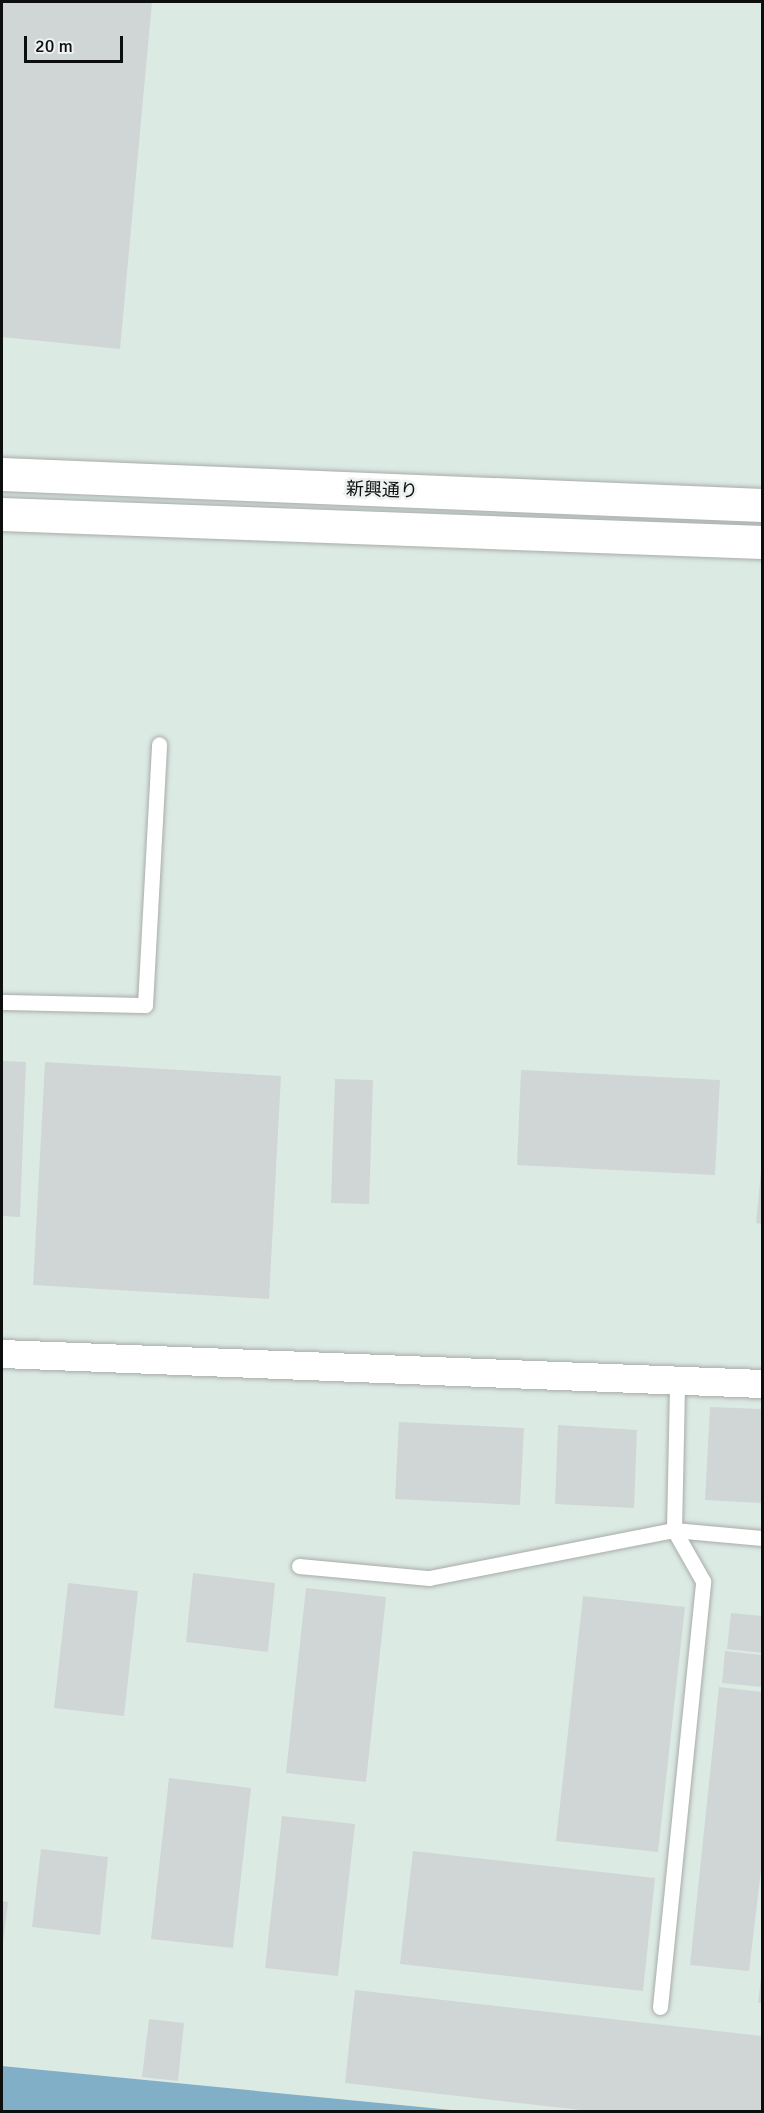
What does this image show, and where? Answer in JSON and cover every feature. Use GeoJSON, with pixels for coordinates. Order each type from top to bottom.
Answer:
{"type":"FeatureCollection","features":[{"type":"Feature","properties":{"kind":"street","name":"新興通り"},"geometry":{"type":"LineString","coordinates":[[2,474],[762,505]]}},
{"type":"Feature","properties":{"kind":"street"},"geometry":{"type":"LineString","coordinates":[[2,514],[762,542]]}},
{"type":"Feature","properties":{"kind":"street"},"geometry":{"type":"LineString","coordinates":[[2,1354],[762,1384]]}},
{"type":"Feature","properties":{"kind":"lane"},"geometry":{"type":"LineString","coordinates":[[2,1002],[145,1005],[159,744]]}},
{"type":"Feature","properties":{"kind":"lane"},"geometry":{"type":"LineString","coordinates":[[660,2007],[703,1581],[674,1530],[677,1381]]}},
{"type":"Feature","properties":{"kind":"lane"},"geometry":{"type":"LineString","coordinates":[[299,1566],[429,1578],[674,1530],[762,1538]]}},
{"type":"Feature","properties":{"kind":"shaded area"},"geometry":{"type":"Polygon","coordinates":[[[2,2],[762,2],[762,2111],[462,2111],[2,2066],[2,2]]]}},
{"type":"Feature","properties":{"kind":"water"},"geometry":{"type":"Polygon","coordinates":[[[2,2066],[462,2111],[2,2111],[2,2066]]]}},
{"type":"Feature","properties":{"kind":"building"},"geometry":{"type":"Polygon","coordinates":[[[2,2],[152,2],[120,349],[2,337],[2,2]]]}},
{"type":"Feature","properties":{"kind":"building"},"geometry":{"type":"Polygon","coordinates":[[[2,1061],[26,1062],[20,1217],[2,1216],[2,1061]]]}},
{"type":"Feature","properties":{"kind":"building"},"geometry":{"type":"Polygon","coordinates":[[[45,1062],[281,1076],[269,1299],[33,1285],[45,1062]]]}},
{"type":"Feature","properties":{"kind":"building"},"geometry":{"type":"Polygon","coordinates":[[[521,1070],[720,1080],[715,1175],[517,1165],[521,1070]]]}},
{"type":"Feature","properties":{"kind":"building"},"geometry":{"type":"Polygon","coordinates":[[[335,1079],[373,1080],[369,1204],[331,1203],[335,1079]]]}},
{"type":"Feature","properties":{"kind":"building"},"geometry":{"type":"Polygon","coordinates":[[[762,1172],[762,1224],[756,1223],[762,1172]]]}},
{"type":"Feature","properties":{"kind":"building"},"geometry":{"type":"Polygon","coordinates":[[[710,1407],[762,1409],[762,1503],[705,1500],[710,1407]]]}},
{"type":"Feature","properties":{"kind":"building"},"geometry":{"type":"Polygon","coordinates":[[[399,1422],[524,1428],[520,1505],[395,1499],[399,1422]]]}},
{"type":"Feature","properties":{"kind":"building"},"geometry":{"type":"Polygon","coordinates":[[[558,1425],[637,1430],[634,1508],[555,1504],[558,1425]]]}},
{"type":"Feature","properties":{"kind":"building"},"geometry":{"type":"Polygon","coordinates":[[[193,1573],[275,1583],[268,1652],[186,1642],[193,1573]]]}},
{"type":"Feature","properties":{"kind":"building"},"geometry":{"type":"Polygon","coordinates":[[[68,1583],[138,1591],[124,1716],[54,1708],[68,1583]]]}},
{"type":"Feature","properties":{"kind":"building"},"geometry":{"type":"Polygon","coordinates":[[[306,1588],[386,1597],[366,1782],[286,1773],[306,1588]]]}},
{"type":"Feature","properties":{"kind":"building"},"geometry":{"type":"Polygon","coordinates":[[[583,1596],[685,1607],[658,1852],[556,1841],[583,1596]]]}},
{"type":"Feature","properties":{"kind":"building"},"geometry":{"type":"Polygon","coordinates":[[[731,1613],[762,1616],[762,1653],[727,1649],[731,1613]]]}},
{"type":"Feature","properties":{"kind":"building"},"geometry":{"type":"Polygon","coordinates":[[[725,1651],[762,1655],[762,1687],[722,1683],[725,1651]]]}},
{"type":"Feature","properties":{"kind":"building"},"geometry":{"type":"Polygon","coordinates":[[[719,1687],[762,1692],[762,1862],[749,1971],[690,1965],[719,1687]]]}},
{"type":"Feature","properties":{"kind":"building"},"geometry":{"type":"Polygon","coordinates":[[[169,1778],[251,1788],[233,1948],[151,1939],[169,1778]]]}},
{"type":"Feature","properties":{"kind":"building"},"geometry":{"type":"Polygon","coordinates":[[[282,1816],[355,1824],[338,1976],[265,1968],[282,1816]]]}},
{"type":"Feature","properties":{"kind":"building"},"geometry":{"type":"Polygon","coordinates":[[[41,1849],[108,1857],[100,1935],[32,1927],[41,1849]]]}},
{"type":"Feature","properties":{"kind":"building"},"geometry":{"type":"Polygon","coordinates":[[[413,1851],[655,1878],[643,1991],[400,1964],[413,1851]]]}},
{"type":"Feature","properties":{"kind":"building"},"geometry":{"type":"Polygon","coordinates":[[[2,1901],[8,1902],[3,1944],[2,1944],[2,1901]]]}},
{"type":"Feature","properties":{"kind":"building"},"geometry":{"type":"Polygon","coordinates":[[[761,1978],[762,2003],[758,2003],[761,1978]]]}},
{"type":"Feature","properties":{"kind":"building"},"geometry":{"type":"Polygon","coordinates":[[[355,1990],[762,2036],[762,2112],[598,2112],[345,2083],[355,1990]]]}},
{"type":"Feature","properties":{"kind":"building"},"geometry":{"type":"Polygon","coordinates":[[[149,2019],[184,2023],[178,2081],[142,2077],[149,2019]]]}}]}
